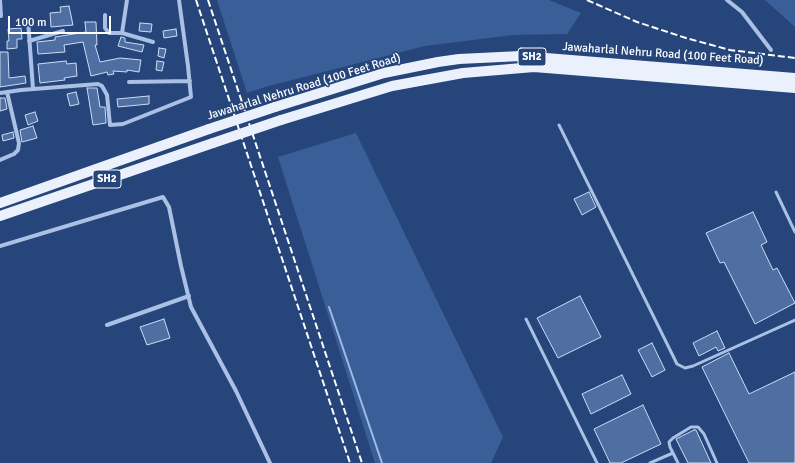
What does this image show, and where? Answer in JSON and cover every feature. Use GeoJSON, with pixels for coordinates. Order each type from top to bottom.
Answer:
{"type":"FeatureCollection","features":[{"type":"Feature","properties":{"kind":"main road","name":"Jawaharlal Nehru Road (100 Feet Road)"},"geometry":{"type":"LineString","coordinates":[[0,202],[275,107],[384,74],[438,62],[459,59],[521,56],[795,78]]}},
{"type":"Feature","properties":{"kind":"main road","name":"Jawaharlal Nehru Road (100 Feet Road)"},"geometry":{"type":"LineString","coordinates":[[0,216],[281,120],[392,86],[463,73],[534,67],[795,88]]}},
{"type":"Feature","properties":{"kind":"street"},"geometry":{"type":"LineString","coordinates":[[0,0],[0,16]]}},
{"type":"Feature","properties":{"kind":"street"},"geometry":{"type":"LineString","coordinates":[[122,33],[127,0]]}},
{"type":"Feature","properties":{"kind":"street"},"geometry":{"type":"LineString","coordinates":[[0,93],[98,84],[102,86],[107,95],[110,125],[123,124],[190,97],[190,81],[179,0]]}},
{"type":"Feature","properties":{"kind":"street"},"geometry":{"type":"LineString","coordinates":[[727,0],[742,12],[771,50]]}},
{"type":"Feature","properties":{"kind":"street"},"geometry":{"type":"LineString","coordinates":[[106,15],[105,28],[108,33],[122,33],[153,42]]}},
{"type":"Feature","properties":{"kind":"street"},"geometry":{"type":"LineString","coordinates":[[28,20],[33,89]]}},
{"type":"Feature","properties":{"kind":"street"},"geometry":{"type":"LineString","coordinates":[[30,41],[64,31]]}},
{"type":"Feature","properties":{"kind":"street"},"geometry":{"type":"LineString","coordinates":[[129,82],[190,81]]}},
{"type":"Feature","properties":{"kind":"street"},"geometry":{"type":"LineString","coordinates":[[0,160],[14,154],[18,150],[19,143],[8,92]]}},
{"type":"Feature","properties":{"kind":"street"},"geometry":{"type":"LineString","coordinates":[[0,246],[163,197],[169,207],[191,306],[236,391],[270,463]]}},
{"type":"Feature","properties":{"kind":"street"},"geometry":{"type":"LineString","coordinates":[[107,324],[189,296]]}},
{"type":"Feature","properties":{"kind":"lane"},"geometry":{"type":"LineString","coordinates":[[559,125],[677,364],[685,368],[693,366],[795,320]]}},
{"type":"Feature","properties":{"kind":"lane"},"geometry":{"type":"LineString","coordinates":[[776,192],[795,232]]}},
{"type":"Feature","properties":{"kind":"lane"},"geometry":{"type":"LineString","coordinates":[[526,319],[597,463]]}},
{"type":"Feature","properties":{"kind":"lane"},"geometry":{"type":"LineString","coordinates":[[678,463],[669,442],[691,427],[698,427],[704,434],[717,463]]}},
{"type":"Feature","properties":{"kind":"lane"},"geometry":{"type":"LineString","coordinates":[[650,463],[673,453]]}},
{"type":"Feature","properties":{"kind":"shaded area"},"geometry":{"type":"Polygon","coordinates":[[[217,0],[549,0],[581,13],[567,34],[513,35],[425,46],[265,87],[247,93],[217,0]]]}},
{"type":"Feature","properties":{"kind":"shaded area"},"geometry":{"type":"Polygon","coordinates":[[[765,0],[795,0],[795,27],[765,0]]]}},
{"type":"Feature","properties":{"kind":"shaded area"},"geometry":{"type":"Polygon","coordinates":[[[356,133],[503,437],[491,463],[375,463],[278,157],[356,133]]]}},
{"type":"Feature","properties":{"kind":"building"},"geometry":{"type":"Polygon","coordinates":[[[69,6],[73,25],[51,27],[50,13],[61,12],[60,7],[69,6]]]}},
{"type":"Feature","properties":{"kind":"building"},"geometry":{"type":"Polygon","coordinates":[[[85,22],[96,22],[97,45],[95,45],[100,62],[120,58],[141,60],[139,72],[127,70],[127,72],[113,71],[114,74],[108,75],[107,72],[91,76],[83,42],[64,45],[65,52],[38,54],[37,42],[55,40],[55,37],[86,32],[85,22]]]}},
{"type":"Feature","properties":{"kind":"building"},"geometry":{"type":"Polygon","coordinates":[[[140,23],[152,24],[151,32],[139,31],[140,23]]]}},
{"type":"Feature","properties":{"kind":"building"},"geometry":{"type":"Polygon","coordinates":[[[21,28],[22,39],[17,39],[17,48],[7,49],[7,41],[9,41],[8,29],[21,28]]]}},
{"type":"Feature","properties":{"kind":"building"},"geometry":{"type":"Polygon","coordinates":[[[176,29],[177,36],[164,38],[163,31],[176,29]]]}},
{"type":"Feature","properties":{"kind":"building"},"geometry":{"type":"Polygon","coordinates":[[[121,37],[125,38],[125,42],[144,45],[142,52],[118,46],[121,37]]]}},
{"type":"Feature","properties":{"kind":"building"},"geometry":{"type":"Polygon","coordinates":[[[159,48],[166,49],[164,58],[158,56],[159,48]]]}},
{"type":"Feature","properties":{"kind":"building"},"geometry":{"type":"Polygon","coordinates":[[[0,52],[8,52],[9,78],[25,76],[26,83],[0,87],[0,52]]]}},
{"type":"Feature","properties":{"kind":"building"},"geometry":{"type":"Polygon","coordinates":[[[66,61],[67,64],[76,63],[77,76],[64,78],[65,80],[40,83],[38,64],[66,61]]]}},
{"type":"Feature","properties":{"kind":"building"},"geometry":{"type":"Polygon","coordinates":[[[157,61],[164,62],[162,71],[156,70],[157,61]]]}},
{"type":"Feature","properties":{"kind":"building"},"geometry":{"type":"Polygon","coordinates":[[[87,88],[97,88],[100,107],[105,107],[106,123],[93,125],[87,88]]]}},
{"type":"Feature","properties":{"kind":"building"},"geometry":{"type":"Polygon","coordinates":[[[76,92],[79,104],[70,106],[67,94],[76,92]]]}},
{"type":"Feature","properties":{"kind":"building"},"geometry":{"type":"Polygon","coordinates":[[[149,96],[149,104],[118,107],[117,99],[149,96]]]}},
{"type":"Feature","properties":{"kind":"building"},"geometry":{"type":"Polygon","coordinates":[[[0,98],[5,98],[7,109],[0,111],[0,98]]]}},
{"type":"Feature","properties":{"kind":"building"},"geometry":{"type":"Polygon","coordinates":[[[35,112],[38,121],[28,125],[25,115],[35,112]]]}},
{"type":"Feature","properties":{"kind":"building"},"geometry":{"type":"Polygon","coordinates":[[[33,126],[37,138],[22,142],[20,130],[33,126]]]}},
{"type":"Feature","properties":{"kind":"building"},"geometry":{"type":"Polygon","coordinates":[[[13,132],[14,138],[3,141],[2,135],[13,132]]]}},
{"type":"Feature","properties":{"kind":"building"},"geometry":{"type":"Polygon","coordinates":[[[589,192],[596,207],[582,215],[574,199],[589,192]]]}},
{"type":"Feature","properties":{"kind":"building"},"geometry":{"type":"Polygon","coordinates":[[[753,212],[767,242],[761,245],[773,270],[777,268],[795,303],[755,324],[724,262],[720,263],[706,233],[753,212]]]}},
{"type":"Feature","properties":{"kind":"building"},"geometry":{"type":"Polygon","coordinates":[[[580,296],[601,337],[558,358],[537,318],[580,296]]]}},
{"type":"Feature","properties":{"kind":"building"},"geometry":{"type":"Polygon","coordinates":[[[164,319],[170,338],[147,345],[140,327],[164,319]]]}},
{"type":"Feature","properties":{"kind":"building"},"geometry":{"type":"Polygon","coordinates":[[[717,331],[725,348],[718,351],[716,347],[699,356],[693,343],[717,331]]]}},
{"type":"Feature","properties":{"kind":"building"},"geometry":{"type":"Polygon","coordinates":[[[652,343],[665,370],[652,377],[638,350],[652,343]]]}},
{"type":"Feature","properties":{"kind":"building"},"geometry":{"type":"Polygon","coordinates":[[[729,353],[749,394],[795,372],[795,463],[749,463],[702,367],[729,353]]]}},
{"type":"Feature","properties":{"kind":"building"},"geometry":{"type":"Polygon","coordinates":[[[622,375],[631,394],[591,414],[582,394],[622,375]]]}},
{"type":"Feature","properties":{"kind":"building"},"geometry":{"type":"Polygon","coordinates":[[[643,405],[661,444],[621,463],[610,463],[594,429],[643,405]]]}},
{"type":"Feature","properties":{"kind":"building"},"geometry":{"type":"Polygon","coordinates":[[[696,430],[711,463],[688,463],[676,439],[696,430]]]}},
{"type":"Feature","properties":{"kind":"waterway"},"geometry":{"type":"LineString","coordinates":[[329,307],[382,463]]}},
{"type":"Feature","properties":{"kind":"railway"},"geometry":{"type":"LineString","coordinates":[[196,0],[350,463]]}},
{"type":"Feature","properties":{"kind":"railway"},"geometry":{"type":"LineString","coordinates":[[208,0],[362,463]]}},
{"type":"Feature","properties":{"kind":"railway"},"geometry":{"type":"LineString","coordinates":[[587,0],[637,22],[686,38],[730,50],[795,58]]}}]}
